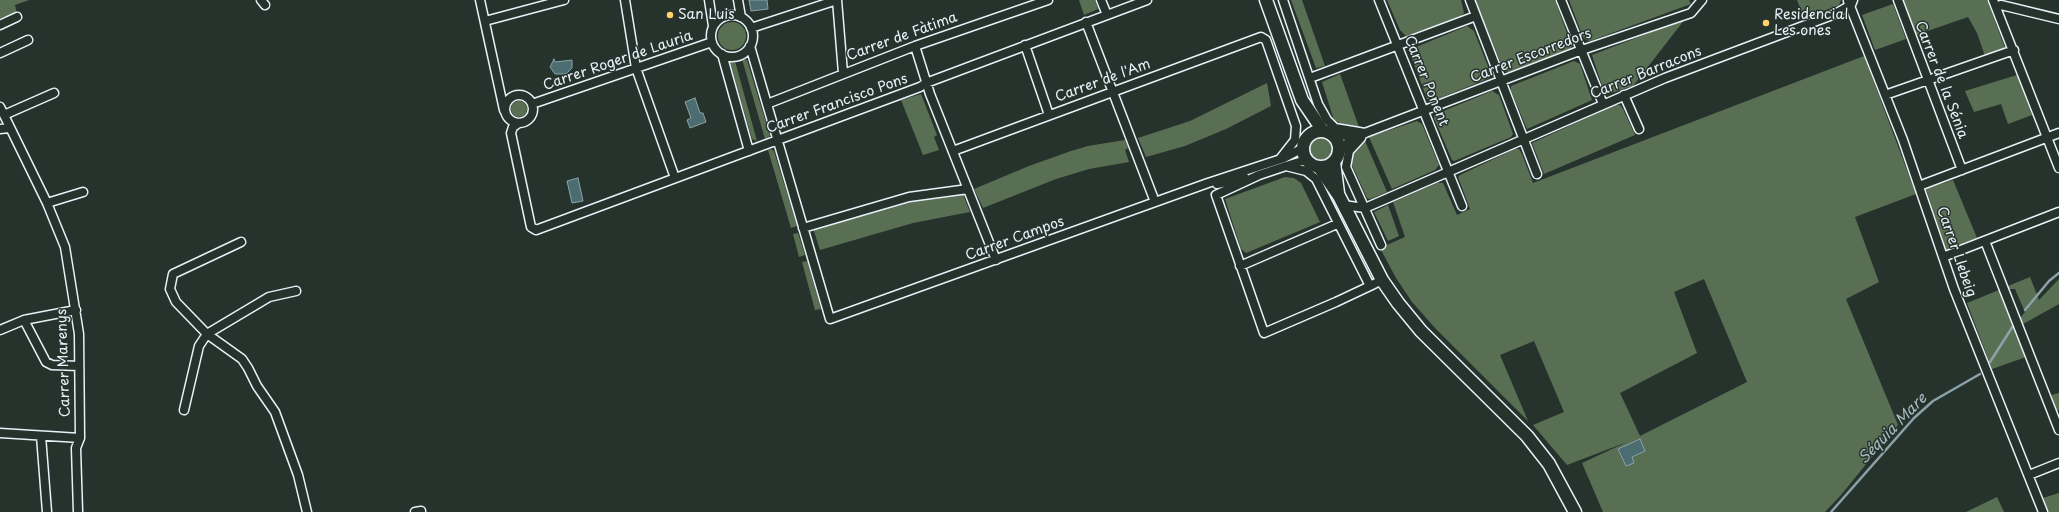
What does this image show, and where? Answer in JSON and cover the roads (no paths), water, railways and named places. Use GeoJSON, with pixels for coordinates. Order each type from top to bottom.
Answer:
{"type":"FeatureCollection","features":[{"type":"Feature","properties":{"kind":"street"},"geometry":{"type":"LineString","coordinates":[[480,0],[504,110],[510,121],[523,123],[530,117],[533,109],[532,104],[523,95],[514,95],[505,105],[504,110]]}},
{"type":"Feature","properties":{"kind":"street"},"geometry":{"type":"LineString","coordinates":[[485,21],[564,0]]}},
{"type":"Feature","properties":{"kind":"street"},"geometry":{"type":"LineString","coordinates":[[625,0],[636,68],[675,178]]}},
{"type":"Feature","properties":{"kind":"street"},"geometry":{"type":"LineString","coordinates":[[709,0],[713,26],[712,42],[722,54],[749,151]]}},
{"type":"Feature","properties":{"kind":"street"},"geometry":{"type":"LineString","coordinates":[[722,54],[735,56],[746,51],[752,40],[751,28],[741,17],[738,0]]}},
{"type":"Feature","properties":{"kind":"street"},"geometry":{"type":"LineString","coordinates":[[751,28],[837,0],[843,73]]}},
{"type":"Feature","properties":{"kind":"street","name":"Carrer de Fàtima"},"geometry":{"type":"LineString","coordinates":[[767,104],[915,46],[1048,0]]}},
{"type":"Feature","properties":{"kind":"street"},"geometry":{"type":"LineString","coordinates":[[1101,0],[1107,15]]}},
{"type":"Feature","properties":{"kind":"street","name":"Carrer Francisco Pons"},"geometry":{"type":"LineString","coordinates":[[519,123],[513,127],[511,133],[531,227],[534,230],[920,87],[926,82],[1147,0]]}},
{"type":"Feature","properties":{"kind":"street"},"geometry":{"type":"LineString","coordinates":[[1208,183],[1218,184],[1259,175],[1286,166],[1304,154],[1308,136],[1302,100],[1266,0]]}},
{"type":"Feature","properties":{"kind":"street","name":"Carrer Escorredors"},"geometry":{"type":"LineString","coordinates":[[1283,0],[1318,104],[1332,127],[1344,131],[1365,133]]}},
{"type":"Feature","properties":{"kind":"street","name":"Carrer Ponent"},"geometry":{"type":"LineString","coordinates":[[1379,0],[1448,171]]}},
{"type":"Feature","properties":{"kind":"street"},"geometry":{"type":"LineString","coordinates":[[1470,0],[1537,174]]}},
{"type":"Feature","properties":{"kind":"street"},"geometry":{"type":"LineString","coordinates":[[1561,0],[1603,104]]}},
{"type":"Feature","properties":{"kind":"street","name":"Carrer Escorredors"},"geometry":{"type":"LineString","coordinates":[[1336,158],[1346,144],[1365,133],[1500,81],[1691,12],[1702,0]]}},
{"type":"Feature","properties":{"kind":"street","name":"Carrer de la Sénia"},"geometry":{"type":"LineString","coordinates":[[1898,0],[1926,80],[1962,170]]}},
{"type":"Feature","properties":{"kind":"street","name":"Carrer Llebeig"},"geometry":{"type":"LineString","coordinates":[[1850,2],[1886,95],[1943,258],[2043,512]]}},
{"type":"Feature","properties":{"kind":"street","name":"Carrer Barracons"},"geometry":{"type":"LineString","coordinates":[[1365,208],[1665,78],[1835,14],[1850,2]]}},
{"type":"Feature","properties":{"kind":"street"},"geometry":{"type":"LineString","coordinates":[[1995,3],[2059,19]]}},
{"type":"Feature","properties":{"kind":"street"},"geometry":{"type":"LineString","coordinates":[[1995,3],[2059,168]]}},
{"type":"Feature","properties":{"kind":"street"},"geometry":{"type":"LineString","coordinates":[[713,26],[726,16],[741,17]]}},
{"type":"Feature","properties":{"kind":"street"},"geometry":{"type":"LineString","coordinates":[[1310,78],[1476,16]]}},
{"type":"Feature","properties":{"kind":"street"},"geometry":{"type":"LineString","coordinates":[[0,25],[17,17]]}},
{"type":"Feature","properties":{"kind":"street"},"geometry":{"type":"LineString","coordinates":[[1086,22],[1155,202]]}},
{"type":"Feature","properties":{"kind":"street","name":"Carrer de l'Am"},"geometry":{"type":"LineString","coordinates":[[953,151],[1261,37],[1266,40],[1296,126],[1295,140],[1279,160]]}},
{"type":"Feature","properties":{"kind":"street"},"geometry":{"type":"LineString","coordinates":[[0,53],[28,40]]}},
{"type":"Feature","properties":{"kind":"street","name":"Carrer Roger de Lauria"},"geometry":{"type":"LineString","coordinates":[[532,104],[712,42]]}},
{"type":"Feature","properties":{"kind":"street"},"geometry":{"type":"LineString","coordinates":[[1025,45],[1049,115]]}},
{"type":"Feature","properties":{"kind":"street"},"geometry":{"type":"LineString","coordinates":[[750,46],[803,228],[909,197],[968,188]]}},
{"type":"Feature","properties":{"kind":"street"},"geometry":{"type":"LineString","coordinates":[[915,46],[926,82],[996,260]]}},
{"type":"Feature","properties":{"kind":"street"},"geometry":{"type":"LineString","coordinates":[[1886,95],[2014,50]]}},
{"type":"Feature","properties":{"kind":"street"},"geometry":{"type":"LineString","coordinates":[[500,87],[505,95],[510,98]]}},
{"type":"Feature","properties":{"kind":"street"},"geometry":{"type":"LineString","coordinates":[[4,115],[54,93]]}},
{"type":"Feature","properties":{"kind":"street"},"geometry":{"type":"LineString","coordinates":[[1624,95],[1640,129]]}},
{"type":"Feature","properties":{"kind":"street"},"geometry":{"type":"LineString","coordinates":[[1302,100],[1339,145],[1336,158],[1341,201]]}},
{"type":"Feature","properties":{"kind":"street","name":"Carrer Marenys"},"geometry":{"type":"LineString","coordinates":[[0,107],[9,128],[48,203],[65,248],[79,334],[78,366],[80,438],[76,448],[78,512]]}},
{"type":"Feature","properties":{"kind":"street"},"geometry":{"type":"LineString","coordinates":[[0,129],[9,128]]}},
{"type":"Feature","properties":{"kind":"street"},"geometry":{"type":"LineString","coordinates":[[1308,136],[1313,133],[1329,134]]}},
{"type":"Feature","properties":{"kind":"street"},"geometry":{"type":"LineString","coordinates":[[1365,133],[1349,151],[1346,167],[1382,245]]}},
{"type":"Feature","properties":{"kind":"street","name":"Carrer Escorredors"},"geometry":{"type":"LineString","coordinates":[[1329,134],[1365,133]]}},
{"type":"Feature","properties":{"kind":"street"},"geometry":{"type":"LineString","coordinates":[[1919,186],[2059,133]]}},
{"type":"Feature","properties":{"kind":"street"},"geometry":{"type":"LineString","coordinates":[[1208,183],[1279,160],[1304,154]]}},
{"type":"Feature","properties":{"kind":"street"},"geometry":{"type":"LineString","coordinates":[[1304,154],[1312,165],[1319,167],[1329,165],[1336,158]]}},
{"type":"Feature","properties":{"kind":"street"},"geometry":{"type":"LineString","coordinates":[[1286,166],[1306,171],[1316,179],[1337,224],[1370,286]]}},
{"type":"Feature","properties":{"kind":"street"},"geometry":{"type":"LineString","coordinates":[[1319,167],[1341,201],[1382,280],[1421,331],[1526,436],[1549,464],[1575,512]]}},
{"type":"Feature","properties":{"kind":"street"},"geometry":{"type":"LineString","coordinates":[[1448,171],[1462,206]]}},
{"type":"Feature","properties":{"kind":"street"},"geometry":{"type":"LineString","coordinates":[[1259,175],[1216,195],[1264,333],[1382,280]]}},
{"type":"Feature","properties":{"kind":"street","name":"Carrer Campos"},"geometry":{"type":"LineString","coordinates":[[803,228],[830,319],[1208,183]]}},
{"type":"Feature","properties":{"kind":"street"},"geometry":{"type":"LineString","coordinates":[[48,203],[83,192]]}},
{"type":"Feature","properties":{"kind":"street"},"geometry":{"type":"LineString","coordinates":[[1341,201],[1365,208]]}},
{"type":"Feature","properties":{"kind":"street"},"geometry":{"type":"LineString","coordinates":[[1943,258],[2059,212]]}},
{"type":"Feature","properties":{"kind":"street"},"geometry":{"type":"LineString","coordinates":[[1240,266],[1337,224]]}},
{"type":"Feature","properties":{"kind":"street"},"geometry":{"type":"LineString","coordinates":[[1985,241],[2059,430]]}},
{"type":"Feature","properties":{"kind":"street"},"geometry":{"type":"LineString","coordinates":[[242,242],[173,274],[170,289],[176,302],[207,334],[242,359],[256,386],[274,412],[298,476],[307,512]]}},
{"type":"Feature","properties":{"kind":"street"},"geometry":{"type":"LineString","coordinates":[[184,410],[199,346],[207,334],[269,297],[296,291]]}},
{"type":"Feature","properties":{"kind":"street"},"geometry":{"type":"LineString","coordinates":[[0,330],[24,320],[76,310]]}},
{"type":"Feature","properties":{"kind":"street"},"geometry":{"type":"LineString","coordinates":[[24,320],[46,362],[52,366],[78,366]]}},
{"type":"Feature","properties":{"kind":"street"},"geometry":{"type":"LineString","coordinates":[[0,433],[80,438]]}},
{"type":"Feature","properties":{"kind":"street"},"geometry":{"type":"LineString","coordinates":[[41,436],[47,512]]}},
{"type":"Feature","properties":{"kind":"street"},"geometry":{"type":"LineString","coordinates":[[2029,476],[2059,463]]}},
{"type":"Feature","properties":{"kind":"water"},"geometry":{"type":"Polygon","coordinates":[[[749,0],[767,0],[768,9],[751,11],[749,0]]]}},
{"type":"Feature","properties":{"kind":"water"},"geometry":{"type":"Polygon","coordinates":[[[554,59],[555,62],[572,60],[572,68],[566,74],[555,74],[550,67],[554,59]]]}},
{"type":"Feature","properties":{"kind":"water"},"geometry":{"type":"Polygon","coordinates":[[[695,98],[700,113],[703,113],[706,122],[690,128],[687,120],[691,118],[685,102],[695,98]]]}},
{"type":"Feature","properties":{"kind":"water"},"geometry":{"type":"Polygon","coordinates":[[[578,178],[583,201],[572,203],[567,181],[578,178]]]}},
{"type":"Feature","properties":{"kind":"water"},"geometry":{"type":"Polygon","coordinates":[[[1640,439],[1645,451],[1632,457],[1634,463],[1626,466],[1618,449],[1640,439]]]}},
{"type":"Feature","properties":{"kind":"waterway","name":"Séquia Mare"},"geometry":{"type":"LineString","coordinates":[[2025,310],[2049,281],[2059,273]]}},
{"type":"Feature","properties":{"kind":"waterway","name":"Séquia Mare"},"geometry":{"type":"LineString","coordinates":[[1990,362],[2013,326]]}},
{"type":"Feature","properties":{"kind":"waterway","name":"Séquia Mare"},"geometry":{"type":"LineString","coordinates":[[1831,512],[1914,418],[1933,401],[1980,374]]}},
{"type":"Feature","properties":{"kind":"place","name":"San Luis"},"geometry":{"type":"Point","coordinates":[670,15]}},
{"type":"Feature","properties":{"kind":"place","name":"Residencial Les ones"},"geometry":{"type":"Point","coordinates":[1766,23]}}]}
